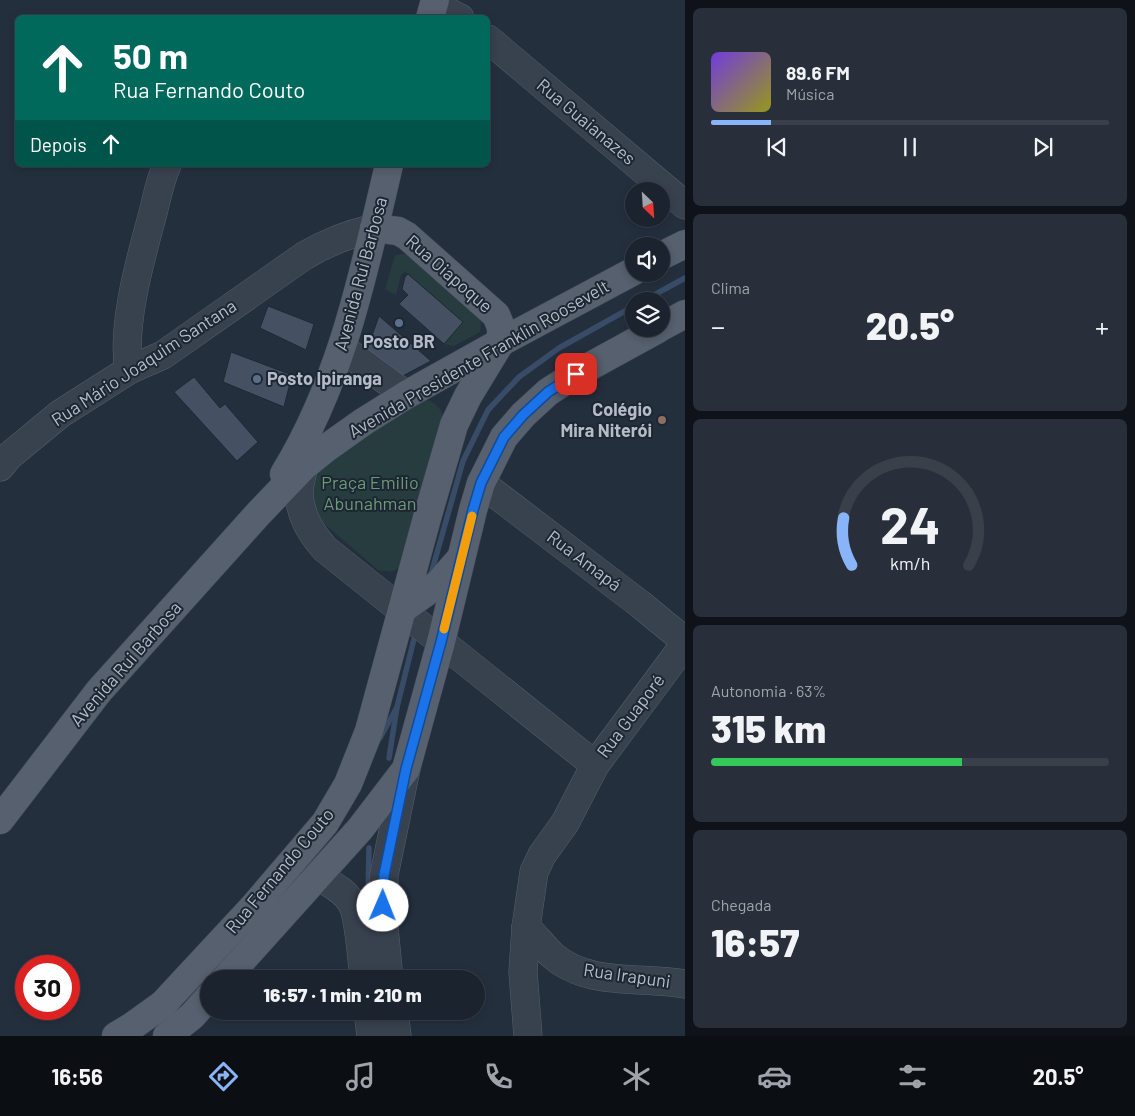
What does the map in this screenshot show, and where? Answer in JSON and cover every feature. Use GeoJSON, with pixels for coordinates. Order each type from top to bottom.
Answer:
{"type":"FeatureCollection","features":[{"type":"Feature","properties":{"kind":"main road","name":"Avenida Rui Barbosa"},"geometry":{"type":"LineString","coordinates":[[0,820],[99,691],[252,522],[304,441],[330,382],[342,348],[389,167]]}},
{"type":"Feature","properties":{"kind":"main road","name":"Rua Oiapoque"},"geometry":{"type":"LineString","coordinates":[[374,228],[398,231],[407,236],[496,315],[501,327],[501,342]]}},
{"type":"Feature","properties":{"kind":"main road"},"geometry":{"type":"LineString","coordinates":[[670,252],[685,244]]}},
{"type":"Feature","properties":{"kind":"main road","name":"Avenida Presidente Franklin Roosevelt"},"geometry":{"type":"LineString","coordinates":[[325,449],[362,422],[406,395],[625,276]]}},
{"type":"Feature","properties":{"kind":"main road"},"geometry":{"type":"LineString","coordinates":[[670,322],[685,314]]}},
{"type":"Feature","properties":{"kind":"main road"},"geometry":{"type":"LineString","coordinates":[[403,610],[439,583],[462,558],[481,483],[504,437],[523,415],[548,392],[576,374],[644,337]]}},
{"type":"Feature","properties":{"kind":"main road"},"geometry":{"type":"LineString","coordinates":[[403,610],[454,425],[482,372],[501,342]]}},
{"type":"Feature","properties":{"kind":"main road"},"geometry":{"type":"LineString","coordinates":[[406,395],[423,394],[437,397],[450,410],[454,425]]}},
{"type":"Feature","properties":{"kind":"main road","name":"Avenida Rui Barbosa"},"geometry":{"type":"LineString","coordinates":[[259,513],[304,466],[325,449]]}},
{"type":"Feature","properties":{"kind":"main road","name":"Rua Fernando Couto"},"geometry":{"type":"LineString","coordinates":[[233,970],[360,829],[406,769],[462,558]]}},
{"type":"Feature","properties":{"kind":"main road","name":"Rua Fernando Couto"},"geometry":{"type":"LineString","coordinates":[[116,1036],[163,1004],[255,904],[325,823],[348,784],[369,731],[403,610]]}},
{"type":"Feature","properties":{"kind":"main road"},"geometry":{"type":"LineString","coordinates":[[167,1036],[200,1007]]}},
{"type":"Feature","properties":{"kind":"street"},"geometry":{"type":"LineString","coordinates":[[433,8],[452,15]]}},
{"type":"Feature","properties":{"kind":"street","name":"Rua Guaianazes"},"geometry":{"type":"LineString","coordinates":[[490,42],[685,204]]}},
{"type":"Feature","properties":{"kind":"street"},"geometry":{"type":"LineString","coordinates":[[129,370],[126,357],[128,325],[141,257],[166,167]]}},
{"type":"Feature","properties":{"kind":"street","name":"Rua Mário Joaquim Santana"},"geometry":{"type":"LineString","coordinates":[[0,467],[8,456],[60,414],[129,370],[163,355],[317,248],[344,236],[374,228]]}},
{"type":"Feature","properties":{"kind":"street"},"geometry":{"type":"LineString","coordinates":[[342,348],[406,395]]}},
{"type":"Feature","properties":{"kind":"street"},"geometry":{"type":"LineString","coordinates":[[304,466],[299,492],[304,516],[312,534],[326,549],[595,765]]}},
{"type":"Feature","properties":{"kind":"street","name":"Rua Amapá"},"geometry":{"type":"LineString","coordinates":[[481,483],[640,604],[685,643]]}},
{"type":"Feature","properties":{"kind":"street","name":"Rua Guaporé"},"geometry":{"type":"LineString","coordinates":[[528,1036],[523,972],[526,927],[534,872],[542,856],[565,823],[595,765],[685,643]]}},
{"type":"Feature","properties":{"kind":"street"},"geometry":{"type":"LineString","coordinates":[[388,970],[383,917],[384,875],[406,769]]}},
{"type":"Feature","properties":{"kind":"street"},"geometry":{"type":"LineString","coordinates":[[318,875],[346,895],[352,902],[356,914],[363,970]]}},
{"type":"Feature","properties":{"kind":"street","name":"Rua Irapuni"},"geometry":{"type":"LineString","coordinates":[[526,927],[553,956],[580,972],[623,979],[685,984]]}},
{"type":"Feature","properties":{"kind":"street"},"geometry":{"type":"LineString","coordinates":[[369,1020],[371,1036]]}},
{"type":"Feature","properties":{"kind":"street"},"geometry":{"type":"LineString","coordinates":[[395,1020],[397,1036]]}},
{"type":"Feature","properties":{"kind":"green space"},"geometry":{"type":"Polygon","coordinates":[[[395,255],[411,256],[479,316],[480,332],[454,346],[444,344],[463,322],[405,271],[401,275],[396,295],[385,289],[395,255]]]}},
{"type":"Feature","properties":{"kind":"green space","name":"Praça Emilio Abunahman"},"geometry":{"type":"Polygon","coordinates":[[[424,399],[437,406],[445,419],[404,564],[392,572],[378,570],[320,520],[314,510],[310,486],[313,474],[344,445],[424,399]]]}},
{"type":"Feature","properties":{"kind":"building"},"geometry":{"type":"Polygon","coordinates":[[[408,274],[463,322],[444,344],[399,304],[408,295],[402,289],[405,277],[408,274]]]}},
{"type":"Feature","properties":{"kind":"building"},"geometry":{"type":"Polygon","coordinates":[[[268,306],[314,324],[306,350],[260,328],[268,306]]]}},
{"type":"Feature","properties":{"kind":"building"},"geometry":{"type":"Polygon","coordinates":[[[379,316],[431,361],[393,381],[364,358],[379,316]]]}},
{"type":"Feature","properties":{"kind":"building","name":"Posto Ipiranga"},"geometry":{"type":"Polygon","coordinates":[[[231,352],[292,375],[284,407],[223,382],[231,352]]]}},
{"type":"Feature","properties":{"kind":"building"},"geometry":{"type":"Polygon","coordinates":[[[194,377],[220,408],[225,404],[258,442],[237,461],[174,392],[194,377]]]}},
{"type":"Feature","properties":{"kind":"waterway"},"geometry":{"type":"LineString","coordinates":[[659,292],[685,278]]}},
{"type":"Feature","properties":{"kind":"waterway"},"geometry":{"type":"LineString","coordinates":[[431,574],[463,461],[488,410],[519,377],[559,348],[625,311]]}},
{"type":"Feature","properties":{"kind":"waterway"},"geometry":{"type":"LineString","coordinates":[[389,758],[397,707],[414,639]]}},
{"type":"Feature","properties":{"kind":"waterway"},"geometry":{"type":"LineString","coordinates":[[380,738],[397,707]]}},
{"type":"Feature","properties":{"kind":"waterway"},"geometry":{"type":"LineString","coordinates":[[369,848],[368,894],[370,919]]}},
{"type":"Feature","properties":{"kind":"slow traffic"},"geometry":{"type":"LineString","coordinates":[[444,629],[472,516]]}},
{"type":"Feature","properties":{"kind":"place","name":"Posto BR"},"geometry":{"type":"Point","coordinates":[399,323]}},
{"type":"Feature","properties":{"kind":"place","name":"Posto Ipiranga"},"geometry":{"type":"Point","coordinates":[257,379]}},
{"type":"Feature","properties":{"kind":"place","name":"Colégio Mira Niterói"},"geometry":{"type":"Point","coordinates":[662,420]}},
{"type":"Feature","properties":{"kind":"route"},"geometry":{"type":"LineString","coordinates":[[383,906],[384,875],[406,769],[441,642],[481,483],[504,437],[523,415],[548,392],[576,374]]}}]}
